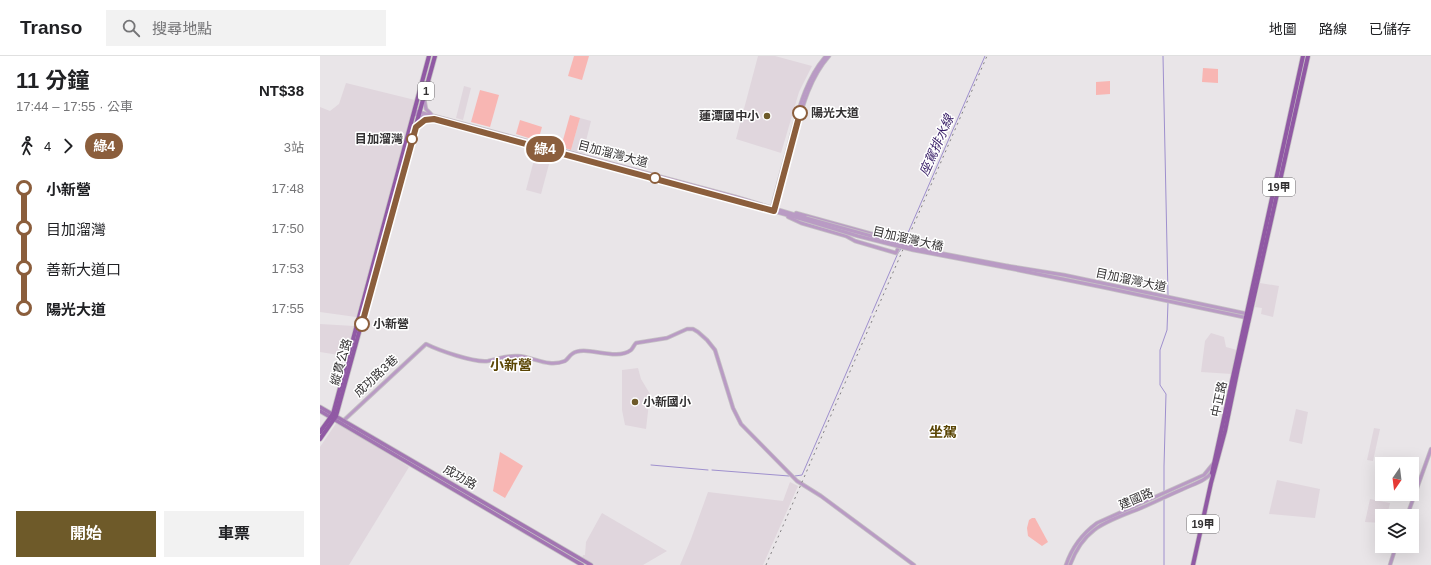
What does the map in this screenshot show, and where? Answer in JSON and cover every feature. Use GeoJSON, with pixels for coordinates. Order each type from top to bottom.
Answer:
{"type":"FeatureCollection","features":[{"type":"Feature","properties":{"kind":"main road","name":"縱貫公路"},"geometry":{"type":"LineString","coordinates":[[320,432],[333,417],[429,56]]}},
{"type":"Feature","properties":{"kind":"main road","name":"縱貫公路"},"geometry":{"type":"LineString","coordinates":[[320,439],[333,417],[420,114],[435,56]]}},
{"type":"Feature","properties":{"kind":"main road","name":"19甲"},"geometry":{"type":"LineString","coordinates":[[1248,316],[1303,56]]}},
{"type":"Feature","properties":{"kind":"main road","name":"19甲"},"geometry":{"type":"LineString","coordinates":[[1248,316],[1308,56]]}},
{"type":"Feature","properties":{"kind":"main road","name":"中正路"},"geometry":{"type":"LineString","coordinates":[[1193,565],[1248,316]]}},
{"type":"Feature","properties":{"kind":"main road","name":"成功路"},"geometry":{"type":"LineString","coordinates":[[320,407],[333,417]]}},
{"type":"Feature","properties":{"kind":"main road","name":"成功路"},"geometry":{"type":"LineString","coordinates":[[320,411],[342,422],[591,565]]}},
{"type":"Feature","properties":{"kind":"main road","name":"成功路"},"geometry":{"type":"LineString","coordinates":[[342,422],[582,565]]}},
{"type":"Feature","properties":{"kind":"main road","name":"中正路"},"geometry":{"type":"LineString","coordinates":[[1211,483],[1212,472],[1217,460]]}},
{"type":"Feature","properties":{"kind":"street"},"geometry":{"type":"LineString","coordinates":[[773,209],[800,104],[810,79],[826,56]]}},
{"type":"Feature","properties":{"kind":"street"},"geometry":{"type":"LineString","coordinates":[[773,209],[808,89],[822,64],[829,56]]}},
{"type":"Feature","properties":{"kind":"street"},"geometry":{"type":"LineString","coordinates":[[424,97],[426,109],[434,118]]}},
{"type":"Feature","properties":{"kind":"street","name":"目加溜灣大道"},"geometry":{"type":"LineString","coordinates":[[414,112],[576,153],[806,219]]}},
{"type":"Feature","properties":{"kind":"street"},"geometry":{"type":"LineString","coordinates":[[416,127],[425,120],[434,118]]}},
{"type":"Feature","properties":{"kind":"street"},"geometry":{"type":"LineString","coordinates":[[780,211],[818,218],[902,242],[896,253],[855,242],[846,236],[801,223],[780,211]]}},
{"type":"Feature","properties":{"kind":"street","name":"目加溜灣大橋"},"geometry":{"type":"LineString","coordinates":[[806,219],[929,251],[1008,267]]}},
{"type":"Feature","properties":{"kind":"street","name":"目加溜灣大道"},"geometry":{"type":"LineString","coordinates":[[1008,267],[1064,275],[1248,316]]}},
{"type":"Feature","properties":{"kind":"street","name":"成功路3巷"},"geometry":{"type":"LineString","coordinates":[[342,422],[426,344],[457,355],[480,360],[487,361],[502,356],[520,356],[540,362],[554,363],[564,361],[570,354],[578,352],[622,354],[632,350],[636,343],[667,338],[687,329],[694,329],[707,340],[714,349],[741,424],[797,481],[821,496],[914,565]]}},
{"type":"Feature","properties":{"kind":"street"},"geometry":{"type":"LineString","coordinates":[[1410,509],[1431,449]]}},
{"type":"Feature","properties":{"kind":"street","name":"建國路"},"geometry":{"type":"LineString","coordinates":[[1070,565],[1080,543],[1097,527],[1163,496],[1166,492],[1204,475],[1217,460]]}},
{"type":"Feature","properties":{"kind":"street","name":"建國路"},"geometry":{"type":"LineString","coordinates":[[1066,565],[1074,546],[1089,529],[1101,521],[1203,480],[1212,472]]}},
{"type":"Feature","properties":{"kind":"street"},"geometry":{"type":"LineString","coordinates":[[1390,565],[1394,553]]}},
{"type":"Feature","properties":{"kind":"shaded area"},"geometry":{"type":"Polygon","coordinates":[[[574,56],[589,56],[582,80],[568,76],[574,56]]]}},
{"type":"Feature","properties":{"kind":"shaded area","name":"蓮潭國中小"},"geometry":{"type":"Polygon","coordinates":[[[758,56],[775,56],[812,66],[799,92],[781,153],[736,139],[758,56]]]}},
{"type":"Feature","properties":{"kind":"shaded area"},"geometry":{"type":"Polygon","coordinates":[[[1203,68],[1218,69],[1218,83],[1202,82],[1203,68]]]}},
{"type":"Feature","properties":{"kind":"shaded area"},"geometry":{"type":"Polygon","coordinates":[[[1110,81],[1110,94],[1096,95],[1096,82],[1110,81]]]}},
{"type":"Feature","properties":{"kind":"shaded area"},"geometry":{"type":"Polygon","coordinates":[[[346,83],[415,100],[395,179],[356,317],[320,312],[320,107],[330,111],[339,104],[346,83]]]}},
{"type":"Feature","properties":{"kind":"shaded area"},"geometry":{"type":"Polygon","coordinates":[[[464,86],[471,88],[463,120],[456,118],[464,86]]]}},
{"type":"Feature","properties":{"kind":"shaded area"},"geometry":{"type":"Polygon","coordinates":[[[480,90],[499,95],[490,127],[471,122],[480,90]]]}},
{"type":"Feature","properties":{"kind":"shaded area"},"geometry":{"type":"Polygon","coordinates":[[[570,115],[580,118],[571,150],[561,147],[570,115]]]}},
{"type":"Feature","properties":{"kind":"shaded area"},"geometry":{"type":"Polygon","coordinates":[[[580,118],[591,121],[583,153],[571,150],[580,118]]]}},
{"type":"Feature","properties":{"kind":"shaded area"},"geometry":{"type":"Polygon","coordinates":[[[520,120],[542,127],[538,141],[516,134],[520,120]]]}},
{"type":"Feature","properties":{"kind":"shaded area"},"geometry":{"type":"Polygon","coordinates":[[[537,149],[552,153],[541,194],[526,190],[537,149]]]}},
{"type":"Feature","properties":{"kind":"shaded area"},"geometry":{"type":"Polygon","coordinates":[[[1260,283],[1279,286],[1273,317],[1261,314],[1262,308],[1255,307],[1260,283]]]}},
{"type":"Feature","properties":{"kind":"shaded area"},"geometry":{"type":"Polygon","coordinates":[[[320,324],[354,326],[345,356],[320,352],[320,324]]]}},
{"type":"Feature","properties":{"kind":"shaded area"},"geometry":{"type":"Polygon","coordinates":[[[1211,333],[1224,337],[1226,347],[1237,350],[1232,374],[1201,372],[1205,341],[1211,333]]]}},
{"type":"Feature","properties":{"kind":"shaded area","name":"小新國小"},"geometry":{"type":"Polygon","coordinates":[[[638,368],[641,379],[650,394],[646,429],[625,425],[622,410],[622,370],[638,368]]]}},
{"type":"Feature","properties":{"kind":"shaded area"},"geometry":{"type":"Polygon","coordinates":[[[1296,409],[1308,412],[1302,444],[1289,441],[1296,409]]]}},
{"type":"Feature","properties":{"kind":"shaded area"},"geometry":{"type":"Polygon","coordinates":[[[337,422],[409,467],[349,565],[320,565],[320,447],[337,422]]]}},
{"type":"Feature","properties":{"kind":"shaded area"},"geometry":{"type":"Polygon","coordinates":[[[1374,428],[1380,429],[1373,461],[1367,460],[1374,428]]]}},
{"type":"Feature","properties":{"kind":"shaded area"},"geometry":{"type":"Polygon","coordinates":[[[500,452],[523,466],[505,498],[493,491],[500,452]]]}},
{"type":"Feature","properties":{"kind":"shaded area"},"geometry":{"type":"Polygon","coordinates":[[[1277,480],[1320,489],[1315,518],[1269,514],[1277,480]]]}},
{"type":"Feature","properties":{"kind":"shaded area"},"geometry":{"type":"Polygon","coordinates":[[[790,482],[798,486],[763,565],[680,565],[708,492],[783,501],[790,482]]]}},
{"type":"Feature","properties":{"kind":"shaded area"},"geometry":{"type":"Polygon","coordinates":[[[1370,499],[1390,503],[1389,509],[1375,509],[1375,523],[1365,522],[1370,499]]]}},
{"type":"Feature","properties":{"kind":"shaded area"},"geometry":{"type":"Polygon","coordinates":[[[602,513],[667,551],[643,565],[594,565],[582,558],[583,555],[585,555],[586,542],[602,513]]]}},
{"type":"Feature","properties":{"kind":"shaded area"},"geometry":{"type":"Polygon","coordinates":[[[1035,518],[1048,542],[1042,546],[1028,536],[1027,528],[1029,520],[1035,518]]]}},
{"type":"Feature","properties":{"kind":"waterway","name":"座駕排水線"},"geometry":{"type":"LineString","coordinates":[[904,242],[985,56]]}},
{"type":"Feature","properties":{"kind":"waterway"},"geometry":{"type":"LineString","coordinates":[[1163,56],[1168,295]]}},
{"type":"Feature","properties":{"kind":"waterway"},"geometry":{"type":"LineString","coordinates":[[872,313],[901,249]]}},
{"type":"Feature","properties":{"kind":"waterway"},"geometry":{"type":"LineString","coordinates":[[1164,565],[1166,394],[1160,385],[1160,350],[1167,330],[1168,303]]}},
{"type":"Feature","properties":{"kind":"waterway"},"geometry":{"type":"LineString","coordinates":[[795,476],[802,475],[871,316]]}},
{"type":"Feature","properties":{"kind":"waterway"},"geometry":{"type":"LineString","coordinates":[[651,465],[708,470]]}},
{"type":"Feature","properties":{"kind":"waterway"},"geometry":{"type":"LineString","coordinates":[[712,470],[789,476]]}},
{"type":"Feature","properties":{"kind":"railway"},"geometry":{"type":"LineString","coordinates":[[766,565],[987,56]]}},
{"type":"Feature","properties":{"kind":"bus line","name":"綠4"},"geometry":{"type":"LineString","coordinates":[[362,324],[416,127],[427,119],[434,119],[774,211],[800,113]]}},
{"type":"Feature","properties":{"kind":"place","name":"陽光大道"},"geometry":{"type":"Point","coordinates":[800,113]}},
{"type":"Feature","properties":{"kind":"place","name":"蓮潭國中小"},"geometry":{"type":"Point","coordinates":[767,116]}},
{"type":"Feature","properties":{"kind":"place","name":"目加溜灣"},"geometry":{"type":"Point","coordinates":[412,139]}},
{"type":"Feature","properties":{"kind":"place","name":"小新營"},"geometry":{"type":"Point","coordinates":[362,324]}},
{"type":"Feature","properties":{"kind":"place","name":"小新國小"},"geometry":{"type":"Point","coordinates":[635,402]}},
{"type":"Feature","properties":{"kind":"district","name":"小新營"},"geometry":{"type":"Point","coordinates":[511,365]}},
{"type":"Feature","properties":{"kind":"district","name":"坐駕"},"geometry":{"type":"Point","coordinates":[943,432]}}]}
